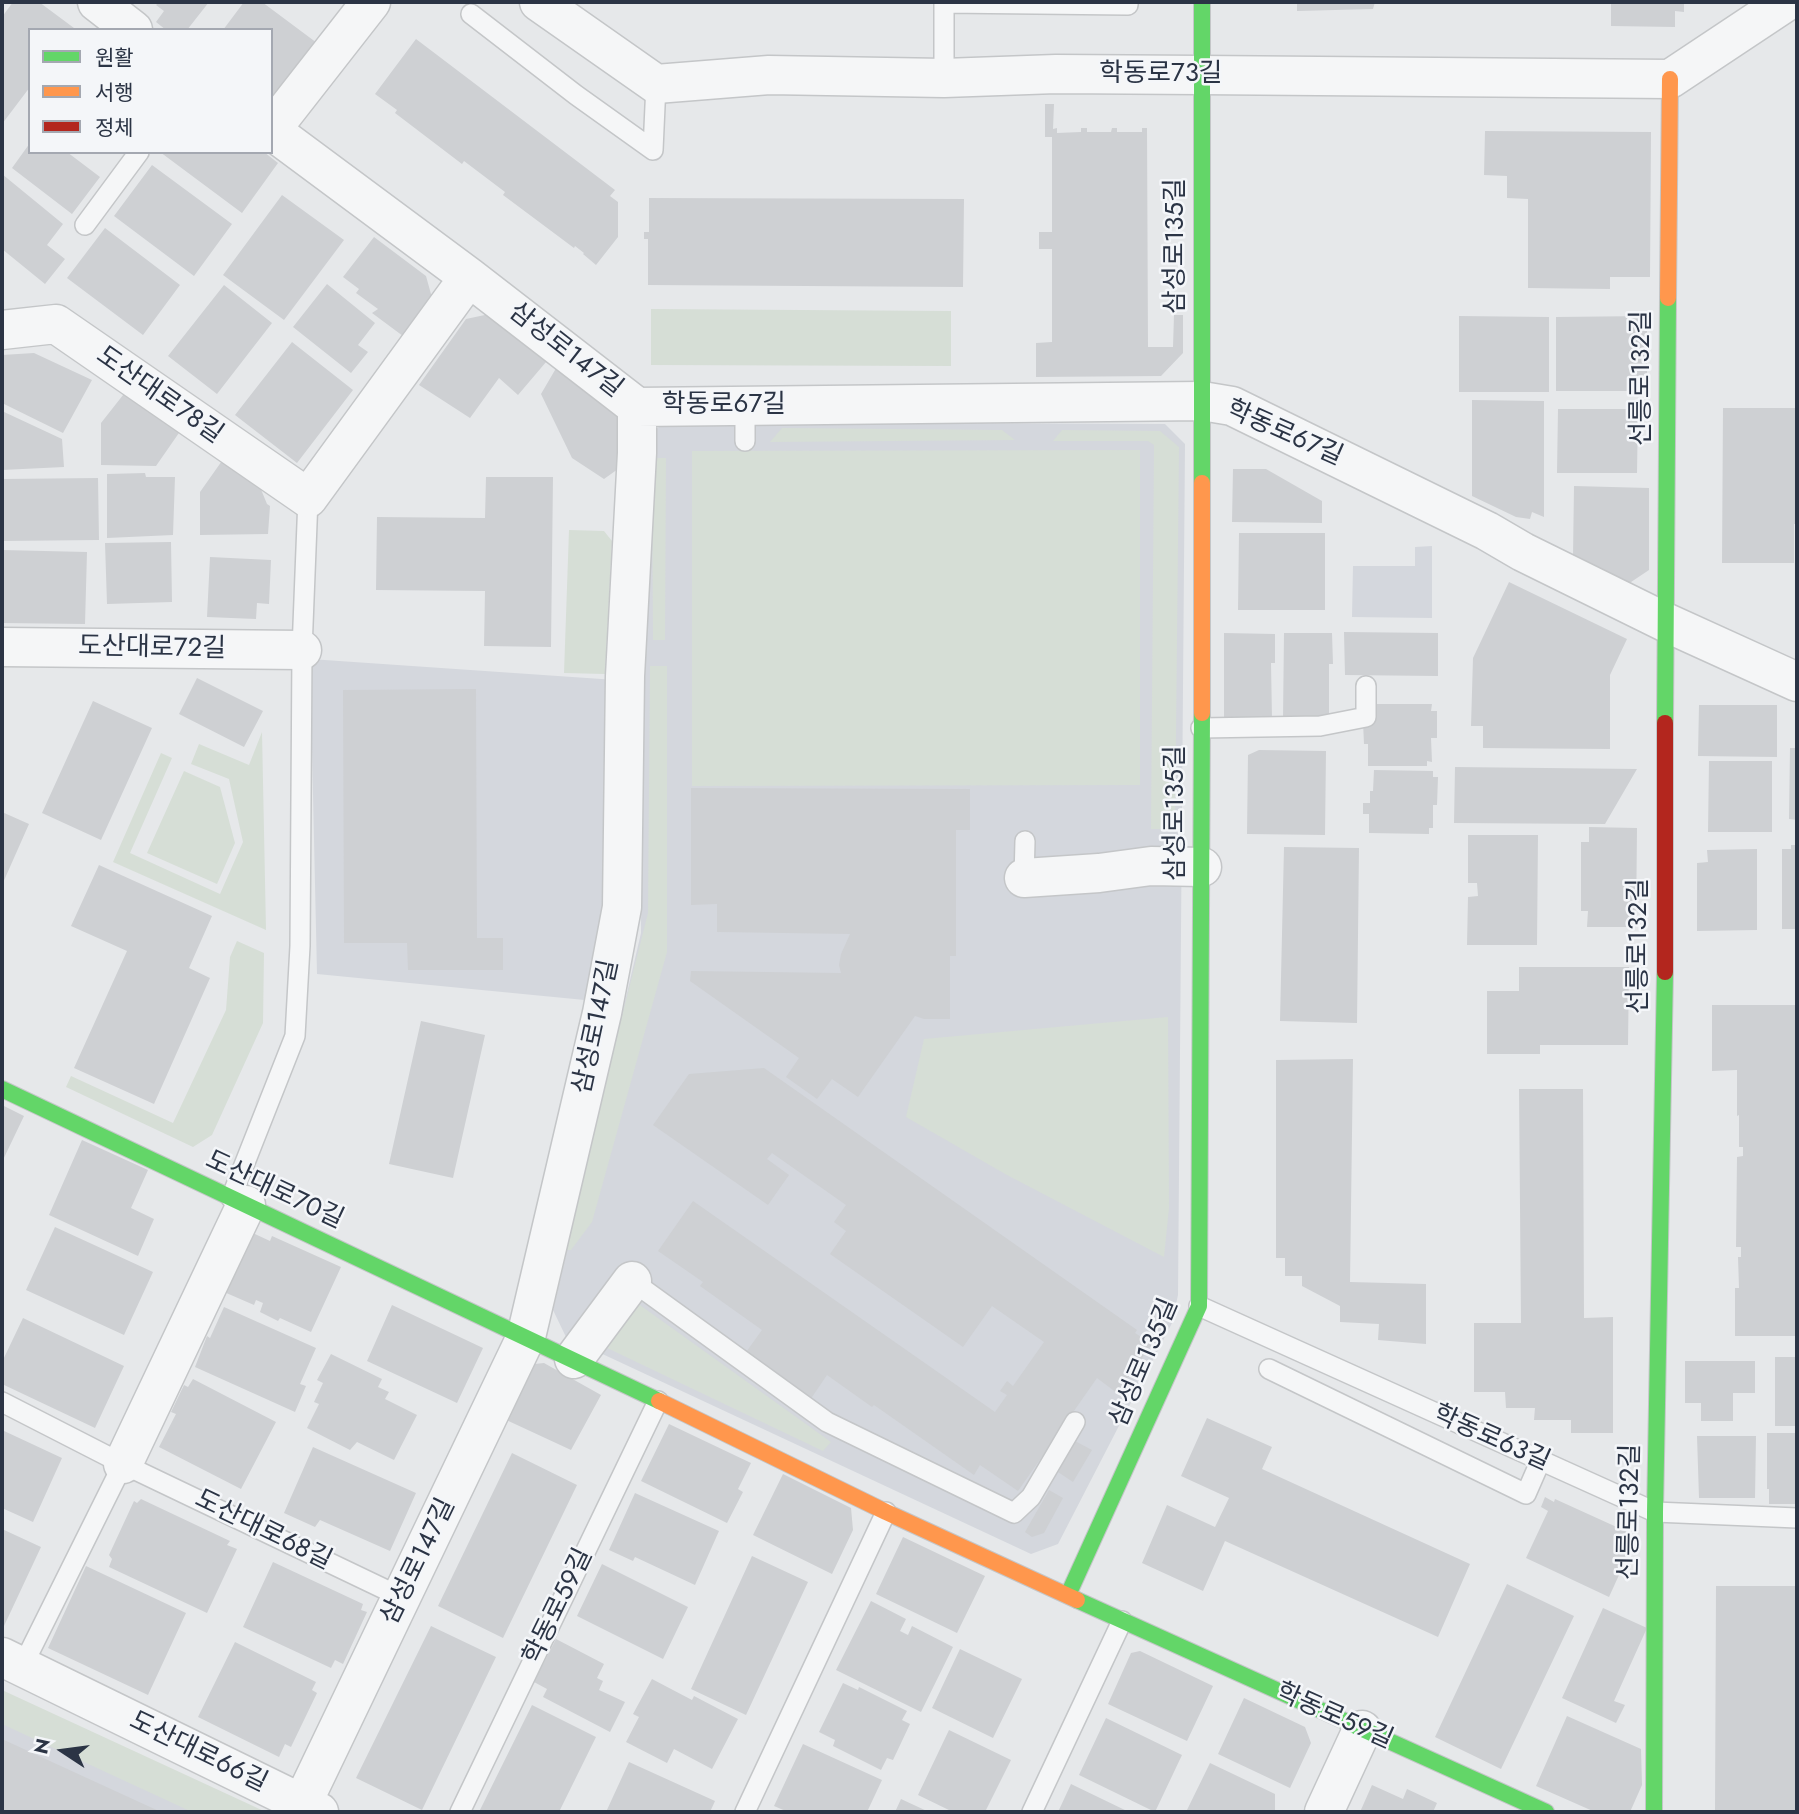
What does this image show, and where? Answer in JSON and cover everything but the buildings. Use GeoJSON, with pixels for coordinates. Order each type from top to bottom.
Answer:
{"type":"FeatureCollection","features":[{"type":"Feature","properties":{"kind":"street"},"geometry":{"type":"LineString","coordinates":[[97,2],[130,28]]}},
{"type":"Feature","properties":{"kind":"street"},"geometry":{"type":"LineString","coordinates":[[273,127],[371,2]]}},
{"type":"Feature","properties":{"kind":"street"},"geometry":{"type":"LineString","coordinates":[[540,2],[656,84]]}},
{"type":"Feature","properties":{"kind":"street","name":"삼성로135길"},"geometry":{"type":"LineString","coordinates":[[1068,1595],[1199,1306],[1202,2]]}},
{"type":"Feature","properties":{"kind":"street"},"geometry":{"type":"LineString","coordinates":[[1670,79],[1786,2]]}},
{"type":"Feature","properties":{"kind":"street","name":"학동로73길"},"geometry":{"type":"LineString","coordinates":[[656,84],[769,75],[944,78],[1056,74],[1670,79]]}},
{"type":"Feature","properties":{"kind":"street","name":"선릉로132길"},"geometry":{"type":"LineString","coordinates":[[1654,1812],[1655,1512],[1665,1041],[1665,622],[1670,79]]}},
{"type":"Feature","properties":{"kind":"street","name":"삼성로147길"},"geometry":{"type":"LineString","coordinates":[[273,131],[637,407],[625,676],[622,907],[602,1013],[526,1337],[402,1598],[311,1808]]}},
{"type":"Feature","properties":{"kind":"street"},"geometry":{"type":"LineString","coordinates":[[308,498],[468,277]]}},
{"type":"Feature","properties":{"kind":"street","name":"도산대로78길"},"geometry":{"type":"LineString","coordinates":[[2,330],[55,324],[308,498]]}},
{"type":"Feature","properties":{"kind":"street","name":"학동로67길"},"geometry":{"type":"LineString","coordinates":[[637,407],[745,424],[1202,401],[1232,407],[1487,531],[1523,552],[1665,622],[1797,682]]}},
{"type":"Feature","properties":{"kind":"street","name":"도산대로72길"},"geometry":{"type":"LineString","coordinates":[[2,647],[302,650]]}},
{"type":"Feature","properties":{"kind":"street"},"geometry":{"type":"LineString","coordinates":[[1025,859],[1099,873],[1151,866],[1202,867]]}},
{"type":"Feature","properties":{"kind":"street","name":"도산대로70길"},"geometry":{"type":"LineString","coordinates":[[2,1089],[526,1337]]}},
{"type":"Feature","properties":{"kind":"street"},"geometry":{"type":"LineString","coordinates":[[123,1464],[239,1201]]}},
{"type":"Feature","properties":{"kind":"street","name":"학동로59길"},"geometry":{"type":"LineString","coordinates":[[526,1337],[886,1512],[1546,1812]]}},
{"type":"Feature","properties":{"kind":"street","name":"도산대로66길"},"geometry":{"type":"LineString","coordinates":[[12,1662],[311,1808]]}},
{"type":"Feature","properties":{"kind":"street"},"geometry":{"type":"LineString","coordinates":[[1324,1812],[1362,1730]]}},
{"type":"Feature","properties":{"kind":"lane"},"geometry":{"type":"LineString","coordinates":[[944,78],[944,2],[1128,5],[1128,2]]}},
{"type":"Feature","properties":{"kind":"lane"},"geometry":{"type":"LineString","coordinates":[[471,14],[653,150],[656,84]]}},
{"type":"Feature","properties":{"kind":"lane"},"geometry":{"type":"LineString","coordinates":[[85,225],[138,154]]}},
{"type":"Feature","properties":{"kind":"lane"},"geometry":{"type":"LineString","coordinates":[[239,1201],[295,1036],[300,946],[302,650],[308,498]]}},
{"type":"Feature","properties":{"kind":"lane"},"geometry":{"type":"LineString","coordinates":[[1201,728],[1320,726],[1366,717],[1366,686]]}},
{"type":"Feature","properties":{"kind":"lane"},"geometry":{"type":"LineString","coordinates":[[574,1359],[632,1281],[827,1422],[1014,1513],[1031,1497],[1075,1422]]}},
{"type":"Feature","properties":{"kind":"lane","name":"학동로63길"},"geometry":{"type":"LineString","coordinates":[[1199,1306],[1655,1512],[1797,1518]]}},
{"type":"Feature","properties":{"kind":"lane"},"geometry":{"type":"LineString","coordinates":[[1269,1369],[1526,1494],[1540,1462]]}},
{"type":"Feature","properties":{"kind":"lane","name":"학동로59길"},"geometry":{"type":"LineString","coordinates":[[460,1812],[658,1401]]}},
{"type":"Feature","properties":{"kind":"lane","name":"도산대로68길"},"geometry":{"type":"LineString","coordinates":[[2,1402],[123,1464],[402,1598]]}},
{"type":"Feature","properties":{"kind":"lane"},"geometry":{"type":"LineString","coordinates":[[12,1662],[123,1464]]}},
{"type":"Feature","properties":{"kind":"lane"},"geometry":{"type":"LineString","coordinates":[[745,1812],[886,1512]]}},
{"type":"Feature","properties":{"kind":"lane"},"geometry":{"type":"LineString","coordinates":[[1032,1812],[1122,1621]]}},
{"type":"Feature","properties":{"kind":"shaded area"},"geometry":{"type":"Polygon","coordinates":[[[651,309],[951,311],[951,366],[651,365],[651,309]]]}},
{"type":"Feature","properties":{"kind":"shaded area"},"geometry":{"type":"Polygon","coordinates":[[[664,422],[1165,424],[1185,444],[1178,1295],[1172,1323],[1058,1544],[1031,1554],[566,1337],[553,1310],[641,933],[643,442],[664,422]]]}},
{"type":"Feature","properties":{"kind":"shaded area"},"geometry":{"type":"Polygon","coordinates":[[[782,428],[1002,430],[1015,440],[770,442],[782,428]]]}},
{"type":"Feature","properties":{"kind":"shaded area"},"geometry":{"type":"Polygon","coordinates":[[[1062,430],[1160,431],[1179,447],[1175,829],[1151,829],[1154,445],[1148,441],[1053,441],[1062,430]]]}},
{"type":"Feature","properties":{"kind":"shaded area"},"geometry":{"type":"Polygon","coordinates":[[[1140,450],[1140,785],[692,786],[692,451],[1140,450]]]}},
{"type":"Feature","properties":{"kind":"shaded area"},"geometry":{"type":"Polygon","coordinates":[[[657,458],[666,458],[665,640],[653,640],[652,462],[657,458]]]}},
{"type":"Feature","properties":{"kind":"shaded area"},"geometry":{"type":"Polygon","coordinates":[[[569,530],[604,531],[612,541],[605,674],[564,673],[569,530]]]}},
{"type":"Feature","properties":{"kind":"shaded area"},"geometry":{"type":"Polygon","coordinates":[[[1432,546],[1432,618],[1352,617],[1353,566],[1415,566],[1415,547],[1432,546]]]}},
{"type":"Feature","properties":{"kind":"shaded area"},"geometry":{"type":"Polygon","coordinates":[[[310,659],[616,680],[615,878],[595,1001],[317,974],[310,659]]]}},
{"type":"Feature","properties":{"kind":"shaded area"},"geometry":{"type":"Polygon","coordinates":[[[650,666],[667,666],[667,952],[592,1222],[571,1250],[563,1250],[648,913],[650,666]]]}},
{"type":"Feature","properties":{"kind":"shaded area"},"geometry":{"type":"Polygon","coordinates":[[[262,732],[266,930],[113,862],[161,753],[172,758],[130,853],[220,894],[243,842],[229,779],[191,764],[199,744],[249,765],[262,732]]]}},
{"type":"Feature","properties":{"kind":"shaded area"},"geometry":{"type":"Polygon","coordinates":[[[184,771],[220,787],[235,843],[217,884],[147,853],[184,771]]]}},
{"type":"Feature","properties":{"kind":"shaded area"},"geometry":{"type":"Polygon","coordinates":[[[237,941],[264,953],[263,1023],[212,1135],[193,1147],[66,1087],[71,1076],[173,1123],[226,1010],[230,957],[237,941]]]}},
{"type":"Feature","properties":{"kind":"shaded area"},"geometry":{"type":"Polygon","coordinates":[[[1168,1017],[1169,1208],[1164,1257],[1007,1175],[906,1117],[924,1039],[1168,1017]]]}},
{"type":"Feature","properties":{"kind":"shaded area"},"geometry":{"type":"Polygon","coordinates":[[[637,1303],[831,1442],[823,1451],[603,1346],[637,1303]]]}},
{"type":"Feature","properties":{"kind":"shaded area"},"geometry":{"type":"Polygon","coordinates":[[[2,1690],[266,1812],[192,1812],[2,1724],[2,1690]]]}},
{"type":"Feature","properties":{"kind":"shaded area"},"geometry":{"type":"Polygon","coordinates":[[[2,1707],[229,1812],[2,1812],[2,1707]]]}},
{"type":"Feature","properties":{"kind":"traffic: fast"},"geometry":{"type":"LineString","coordinates":[[1202,2],[1202,483]]}},
{"type":"Feature","properties":{"kind":"traffic: fast"},"geometry":{"type":"LineString","coordinates":[[1665,723],[1668,298]]}},
{"type":"Feature","properties":{"kind":"traffic: fast"},"geometry":{"type":"LineString","coordinates":[[1068,1595],[1199,1306],[1202,713]]}},
{"type":"Feature","properties":{"kind":"traffic: fast"},"geometry":{"type":"LineString","coordinates":[[1654,1812],[1655,1512],[1665,972]]}},
{"type":"Feature","properties":{"kind":"traffic: fast"},"geometry":{"type":"LineString","coordinates":[[2,1089],[659,1401]]}},
{"type":"Feature","properties":{"kind":"traffic: fast"},"geometry":{"type":"LineString","coordinates":[[1077,1600],[1546,1812]]}},
{"type":"Feature","properties":{"kind":"traffic: slow"},"geometry":{"type":"LineString","coordinates":[[1668,298],[1670,79]]}},
{"type":"Feature","properties":{"kind":"traffic: slow"},"geometry":{"type":"LineString","coordinates":[[1202,483],[1202,713]]}},
{"type":"Feature","properties":{"kind":"traffic: slow"},"geometry":{"type":"LineString","coordinates":[[659,1401],[886,1512],[1077,1600]]}},
{"type":"Feature","properties":{"kind":"traffic: jam"},"geometry":{"type":"LineString","coordinates":[[1665,723],[1665,972]]}}]}
